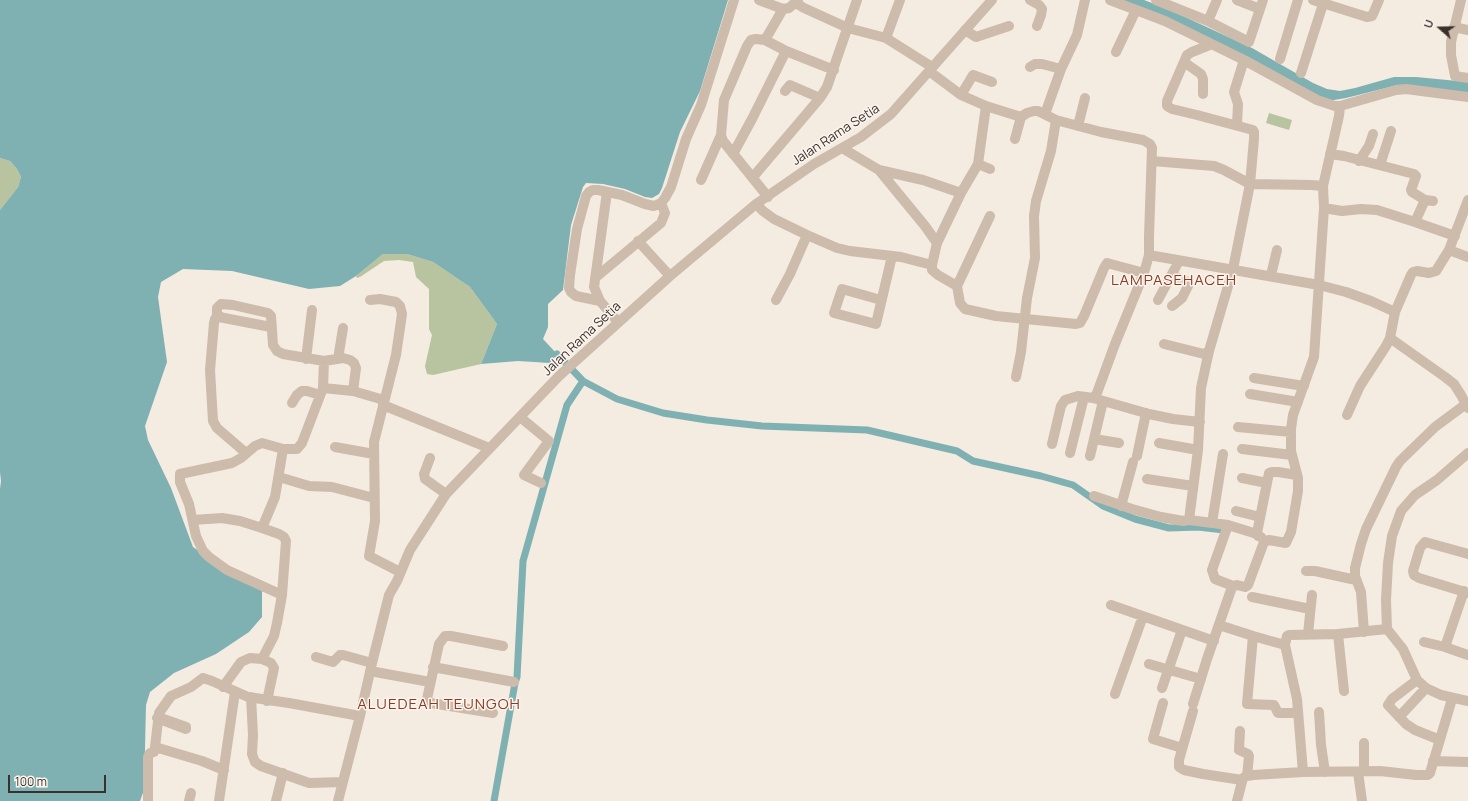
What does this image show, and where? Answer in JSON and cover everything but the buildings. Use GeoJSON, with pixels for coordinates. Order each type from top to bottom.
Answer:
{"type":"FeatureCollection","features":[{"type":"Feature","properties":{"kind":"street"},"geometry":{"type":"LineString","coordinates":[[600,301],[576,296],[572,294],[570,290],[570,275],[577,229],[586,196],[593,190],[622,195],[650,205],[658,205],[668,194],[686,139],[701,106],[734,0]]}},
{"type":"Feature","properties":{"kind":"street"},"geometry":{"type":"LineString","coordinates":[[759,0],[783,9],[789,8],[797,1],[811,12],[848,28],[886,38],[931,69],[961,94],[986,106],[1021,117]]}},
{"type":"Feature","properties":{"kind":"street"},"geometry":{"type":"LineString","coordinates":[[753,177],[820,98],[827,87],[857,0]]}},
{"type":"Feature","properties":{"kind":"street"},"geometry":{"type":"LineString","coordinates":[[886,38],[900,0]]}},
{"type":"Feature","properties":{"kind":"street","name":"Jalan Rama Setia"},"geometry":{"type":"LineString","coordinates":[[338,801],[389,595],[410,550],[446,494],[559,376],[670,276],[756,204],[814,164],[861,137],[891,114],[992,0]]}},
{"type":"Feature","properties":{"kind":"street"},"geometry":{"type":"LineString","coordinates":[[1030,0],[1039,5],[1042,9],[1042,15],[1037,26]]}},
{"type":"Feature","properties":{"kind":"street"},"geometry":{"type":"LineString","coordinates":[[1044,114],[1061,69],[1077,35],[1085,0]]}},
{"type":"Feature","properties":{"kind":"street"},"geometry":{"type":"LineString","coordinates":[[1110,0],[1165,21],[1244,60],[1317,100],[1340,106],[1381,94],[1406,89],[1468,97]]}},
{"type":"Feature","properties":{"kind":"street"},"geometry":{"type":"LineString","coordinates":[[1156,0],[1208,21],[1249,42],[1261,5],[1237,0]]}},
{"type":"Feature","properties":{"kind":"street"},"geometry":{"type":"LineString","coordinates":[[1208,21],[1217,0]]}},
{"type":"Feature","properties":{"kind":"street"},"geometry":{"type":"LineString","coordinates":[[1280,59],[1298,0]]}},
{"type":"Feature","properties":{"kind":"street"},"geometry":{"type":"LineString","coordinates":[[1301,73],[1318,2],[1360,16],[1369,17],[1373,14],[1379,0]]}},
{"type":"Feature","properties":{"kind":"street"},"geometry":{"type":"LineString","coordinates":[[1461,0],[1450,49],[1455,76],[1468,78]]}},
{"type":"Feature","properties":{"kind":"street"},"geometry":{"type":"LineString","coordinates":[[765,40],[783,9]]}},
{"type":"Feature","properties":{"kind":"street"},"geometry":{"type":"LineString","coordinates":[[1116,52],[1136,10]]}},
{"type":"Feature","properties":{"kind":"street"},"geometry":{"type":"LineString","coordinates":[[965,30],[976,37],[1009,26]]}},
{"type":"Feature","properties":{"kind":"street"},"geometry":{"type":"LineString","coordinates":[[1454,27],[1468,30]]}},
{"type":"Feature","properties":{"kind":"street"},"geometry":{"type":"LineString","coordinates":[[701,180],[721,135],[724,100],[747,46],[752,40],[765,40],[786,51],[834,70]]}},
{"type":"Feature","properties":{"kind":"street"},"geometry":{"type":"LineString","coordinates":[[1189,520],[1198,450],[1201,388],[1209,351],[1234,269],[1250,184],[1254,132],[1251,129],[1237,125],[1168,108],[1167,102],[1184,62],[1190,54],[1212,44]]}},
{"type":"Feature","properties":{"kind":"street"},"geometry":{"type":"LineString","coordinates":[[733,154],[786,51]]}},
{"type":"Feature","properties":{"kind":"street"},"geometry":{"type":"LineString","coordinates":[[1237,125],[1238,104],[1234,92],[1244,60]]}},
{"type":"Feature","properties":{"kind":"street"},"geometry":{"type":"LineString","coordinates":[[1184,62],[1201,74],[1203,79],[1203,94]]}},
{"type":"Feature","properties":{"kind":"street"},"geometry":{"type":"LineString","coordinates":[[1030,67],[1035,64],[1042,64],[1061,69]]}},
{"type":"Feature","properties":{"kind":"street"},"geometry":{"type":"LineString","coordinates":[[961,94],[973,75],[992,82]]}},
{"type":"Feature","properties":{"kind":"street"},"geometry":{"type":"LineString","coordinates":[[785,91],[790,85],[820,98]]}},
{"type":"Feature","properties":{"kind":"street"},"geometry":{"type":"LineString","coordinates":[[1078,126],[1086,98]]}},
{"type":"Feature","properties":{"kind":"street"},"geometry":{"type":"LineString","coordinates":[[957,286],[935,273],[932,270],[932,265],[937,243],[961,193],[978,164],[986,106]]}},
{"type":"Feature","properties":{"kind":"street"},"geometry":{"type":"LineString","coordinates":[[1094,496],[1121,506],[1161,517],[1183,521],[1189,520],[1228,525],[1257,534],[1266,541],[1284,544],[1287,542],[1291,532],[1298,492],[1297,476],[1292,455],[1291,432],[1293,415],[1314,357],[1324,208],[1323,186],[1340,106]]}},
{"type":"Feature","properties":{"kind":"street"},"geometry":{"type":"LineString","coordinates":[[1015,140],[1021,117],[1034,111],[1056,120],[1147,142],[1152,148],[1149,237],[1150,255],[1097,393],[1093,399],[1070,454]]}},
{"type":"Feature","properties":{"kind":"street"},"geometry":{"type":"LineString","coordinates":[[1016,377],[1025,319],[1026,298],[1035,258],[1034,216],[1036,201],[1051,151],[1056,120]]}},
{"type":"Feature","properties":{"kind":"street"},"geometry":{"type":"LineString","coordinates":[[1380,165],[1391,131]]}},
{"type":"Feature","properties":{"kind":"street"},"geometry":{"type":"LineString","coordinates":[[1359,161],[1369,146],[1373,134]]}},
{"type":"Feature","properties":{"kind":"street"},"geometry":{"type":"LineString","coordinates":[[721,135],[723,141],[768,197]]}},
{"type":"Feature","properties":{"kind":"street"},"geometry":{"type":"LineString","coordinates":[[842,148],[879,170],[923,180],[961,193]]}},
{"type":"Feature","properties":{"kind":"street"},"geometry":{"type":"LineString","coordinates":[[1330,154],[1380,165],[1416,176],[1411,190],[1412,192],[1429,200],[1415,222]]}},
{"type":"Feature","properties":{"kind":"street"},"geometry":{"type":"LineString","coordinates":[[1152,161],[1214,166],[1234,174],[1250,184],[1323,186]]}},
{"type":"Feature","properties":{"kind":"street"},"geometry":{"type":"LineString","coordinates":[[978,164],[990,169]]}},
{"type":"Feature","properties":{"kind":"street"},"geometry":{"type":"LineString","coordinates":[[879,170],[937,243]]}},
{"type":"Feature","properties":{"kind":"street"},"geometry":{"type":"LineString","coordinates":[[607,192],[594,287],[600,301],[618,322]]}},
{"type":"Feature","properties":{"kind":"street"},"geometry":{"type":"LineString","coordinates":[[1347,415],[1360,386],[1383,352],[1390,338],[1395,312],[1413,272],[1434,272],[1449,250],[1468,200]]}},
{"type":"Feature","properties":{"kind":"street"},"geometry":{"type":"LineString","coordinates":[[595,278],[663,221],[665,213],[661,203]]}},
{"type":"Feature","properties":{"kind":"street"},"geometry":{"type":"LineString","coordinates":[[756,204],[774,219],[843,250],[892,256],[932,265]]}},
{"type":"Feature","properties":{"kind":"street"},"geometry":{"type":"LineString","coordinates":[[1324,208],[1342,211],[1370,209],[1415,222],[1455,236]]}},
{"type":"Feature","properties":{"kind":"street"},"geometry":{"type":"LineString","coordinates":[[990,216],[957,286],[960,303],[965,309],[996,316],[1078,324],[1084,316],[1107,263],[1144,273]]}},
{"type":"Feature","properties":{"kind":"street"},"geometry":{"type":"LineString","coordinates":[[776,300],[790,274],[807,235]]}},
{"type":"Feature","properties":{"kind":"street"},"geometry":{"type":"LineString","coordinates":[[638,241],[670,276]]}},
{"type":"Feature","properties":{"kind":"street"},"geometry":{"type":"LineString","coordinates":[[1271,276],[1277,250]]}},
{"type":"Feature","properties":{"kind":"street"},"geometry":{"type":"LineString","coordinates":[[1449,250],[1468,257]]}},
{"type":"Feature","properties":{"kind":"street"},"geometry":{"type":"LineString","coordinates":[[1150,255],[1319,285],[1358,296],[1395,312]]}},
{"type":"Feature","properties":{"kind":"street"},"geometry":{"type":"LineString","coordinates":[[881,300],[842,290],[834,313],[876,324],[892,256]]}},
{"type":"Feature","properties":{"kind":"street"},"geometry":{"type":"LineString","coordinates":[[1158,300],[1179,260]]}},
{"type":"Feature","properties":{"kind":"street"},"geometry":{"type":"LineString","coordinates":[[1172,275],[1188,282],[1189,284],[1182,298],[1172,306]]}},
{"type":"Feature","properties":{"kind":"street"},"geometry":{"type":"LineString","coordinates":[[370,300],[380,299],[396,302],[400,306],[402,314],[396,355],[376,432],[374,454],[375,520],[369,546],[369,556],[400,572]]}},
{"type":"Feature","properties":{"kind":"street"},"geometry":{"type":"LineString","coordinates":[[221,317],[217,314],[217,308],[220,304],[233,305],[268,313],[271,316],[273,345],[277,351],[283,354],[324,362],[347,359],[354,363],[356,368],[353,391]]}},
{"type":"Feature","properties":{"kind":"street"},"geometry":{"type":"LineString","coordinates":[[306,359],[312,310]]}},
{"type":"Feature","properties":{"kind":"street"},"geometry":{"type":"LineString","coordinates":[[246,452],[217,428],[213,421],[210,370],[214,323],[215,319],[221,317],[271,327]]}},
{"type":"Feature","properties":{"kind":"street"},"geometry":{"type":"LineString","coordinates":[[338,359],[343,328]]}},
{"type":"Feature","properties":{"kind":"street"},"geometry":{"type":"LineString","coordinates":[[1364,632],[1361,592],[1356,580],[1355,568],[1363,537],[1396,468],[1406,454],[1435,427],[1467,406],[1454,384],[1390,338]]}},
{"type":"Feature","properties":{"kind":"street"},"geometry":{"type":"LineString","coordinates":[[1164,344],[1204,354],[1209,351]]}},
{"type":"Feature","properties":{"kind":"street"},"geometry":{"type":"LineString","coordinates":[[282,595],[227,570],[209,558],[199,545],[189,504],[180,482],[180,474],[232,463],[241,458],[246,452],[255,446],[262,443],[283,449],[294,450],[300,447],[322,392],[324,362]]}},
{"type":"Feature","properties":{"kind":"street"},"geometry":{"type":"LineString","coordinates":[[1254,378],[1304,386]]}},
{"type":"Feature","properties":{"kind":"street"},"geometry":{"type":"LineString","coordinates":[[292,403],[297,395],[302,391],[353,391],[489,448]]}},
{"type":"Feature","properties":{"kind":"street"},"geometry":{"type":"LineString","coordinates":[[1250,394],[1298,402]]}},
{"type":"Feature","properties":{"kind":"street"},"geometry":{"type":"LineString","coordinates":[[1052,444],[1064,402],[1068,398],[1078,396],[1173,419],[1200,422]]}},
{"type":"Feature","properties":{"kind":"street"},"geometry":{"type":"LineString","coordinates":[[1090,456],[1094,439],[1093,399]]}},
{"type":"Feature","properties":{"kind":"street"},"geometry":{"type":"LineString","coordinates":[[1121,506],[1135,459],[1146,413]]}},
{"type":"Feature","properties":{"kind":"street"},"geometry":{"type":"LineString","coordinates":[[520,417],[549,441],[524,475],[540,483]]}},
{"type":"Feature","properties":{"kind":"street"},"geometry":{"type":"LineString","coordinates":[[1238,427],[1291,432]]}},
{"type":"Feature","properties":{"kind":"street"},"geometry":{"type":"LineString","coordinates":[[1094,439],[1119,443]]}},
{"type":"Feature","properties":{"kind":"street"},"geometry":{"type":"LineString","coordinates":[[1159,443],[1198,450]]}},
{"type":"Feature","properties":{"kind":"street"},"geometry":{"type":"LineString","coordinates":[[335,447],[374,454]]}},
{"type":"Feature","properties":{"kind":"street"},"geometry":{"type":"LineString","coordinates":[[262,528],[275,497],[283,449]]}},
{"type":"Feature","properties":{"kind":"street"},"geometry":{"type":"LineString","coordinates":[[1242,449],[1292,455]]}},
{"type":"Feature","properties":{"kind":"street"},"geometry":{"type":"LineString","coordinates":[[1468,453],[1437,480],[1415,495],[1406,505],[1398,518],[1392,536],[1388,563],[1386,600],[1388,629],[1403,649],[1417,680],[1426,688],[1441,695],[1452,699],[1468,701]]}},
{"type":"Feature","properties":{"kind":"street"},"geometry":{"type":"LineString","coordinates":[[1212,523],[1223,454]]}},
{"type":"Feature","properties":{"kind":"street"},"geometry":{"type":"LineString","coordinates":[[430,458],[424,474],[425,479],[446,494]]}},
{"type":"Feature","properties":{"kind":"street"},"geometry":{"type":"LineString","coordinates":[[1257,534],[1268,476],[1272,472],[1297,476]]}},
{"type":"Feature","properties":{"kind":"street"},"geometry":{"type":"LineString","coordinates":[[279,477],[309,486],[332,487],[374,498]]}},
{"type":"Feature","properties":{"kind":"street"},"geometry":{"type":"LineString","coordinates":[[1242,478],[1267,483]]}},
{"type":"Feature","properties":{"kind":"street"},"geometry":{"type":"LineString","coordinates":[[1146,479],[1193,486]]}},
{"type":"Feature","properties":{"kind":"street"},"geometry":{"type":"LineString","coordinates":[[1236,511],[1260,517]]}},
{"type":"Feature","properties":{"kind":"street"},"geometry":{"type":"LineString","coordinates":[[193,520],[222,518],[240,521],[284,537],[286,541],[282,595],[274,636],[262,658]]}},
{"type":"Feature","properties":{"kind":"street"},"geometry":{"type":"LineString","coordinates":[[1228,525],[1212,570],[1215,579],[1233,586],[1237,585],[1245,587],[1248,585],[1262,546],[1266,541]]}},
{"type":"Feature","properties":{"kind":"street"},"geometry":{"type":"LineString","coordinates":[[1445,647],[1466,592],[1419,578],[1414,575],[1413,569],[1420,548],[1425,542],[1468,554]]}},
{"type":"Feature","properties":{"kind":"street"},"geometry":{"type":"LineString","coordinates":[[1306,571],[1315,571],[1356,580]]}},
{"type":"Feature","properties":{"kind":"street"},"geometry":{"type":"LineString","coordinates":[[1233,586],[1200,679],[1182,748],[1179,764],[1181,769],[1204,774],[1245,778],[1302,772],[1380,771],[1426,776],[1430,773],[1452,699]]}},
{"type":"Feature","properties":{"kind":"street"},"geometry":{"type":"LineString","coordinates":[[1308,634],[1312,596]]}},
{"type":"Feature","properties":{"kind":"street"},"geometry":{"type":"LineString","coordinates":[[1252,597],[1310,609]]}},
{"type":"Feature","properties":{"kind":"street"},"geometry":{"type":"LineString","coordinates":[[1111,605],[1214,641]]}},
{"type":"Feature","properties":{"kind":"street"},"geometry":{"type":"LineString","coordinates":[[1115,694],[1143,616]]}},
{"type":"Feature","properties":{"kind":"street"},"geometry":{"type":"LineString","coordinates":[[1219,625],[1285,644]]}},
{"type":"Feature","properties":{"kind":"street"},"geometry":{"type":"LineString","coordinates":[[1302,772],[1295,687],[1285,644],[1286,638],[1289,634],[1338,634],[1388,629]]}},
{"type":"Feature","properties":{"kind":"street"},"geometry":{"type":"LineString","coordinates":[[1162,688],[1167,669],[1182,630]]}},
{"type":"Feature","properties":{"kind":"street"},"geometry":{"type":"LineString","coordinates":[[1338,634],[1344,691]]}},
{"type":"Feature","properties":{"kind":"street"},"geometry":{"type":"LineString","coordinates":[[493,714],[428,702],[427,698],[439,644],[445,636],[504,646]]}},
{"type":"Feature","properties":{"kind":"street"},"geometry":{"type":"LineString","coordinates":[[1253,636],[1248,704],[1274,705],[1278,713],[1298,713]]}},
{"type":"Feature","properties":{"kind":"street"},"geometry":{"type":"LineString","coordinates":[[1424,642],[1468,655]]}},
{"type":"Feature","properties":{"kind":"street"},"geometry":{"type":"LineString","coordinates":[[316,657],[333,662],[340,655],[342,655],[371,667],[430,682]]}},
{"type":"Feature","properties":{"kind":"street"},"geometry":{"type":"LineString","coordinates":[[223,686],[241,662],[250,658],[262,658],[272,663],[273,666],[267,701]]}},
{"type":"Feature","properties":{"kind":"street"},"geometry":{"type":"LineString","coordinates":[[1149,664],[1200,679]]}},
{"type":"Feature","properties":{"kind":"street"},"geometry":{"type":"LineString","coordinates":[[434,667],[514,682]]}},
{"type":"Feature","properties":{"kind":"street"},"geometry":{"type":"LineString","coordinates":[[148,801],[148,757],[150,753],[154,752],[157,718],[161,708],[171,696],[191,687],[203,678],[235,692],[267,701],[289,703],[360,716]]}},
{"type":"Feature","properties":{"kind":"street"},"geometry":{"type":"LineString","coordinates":[[1417,680],[1389,702],[1388,706],[1406,724],[1415,730],[1440,740]]}},
{"type":"Feature","properties":{"kind":"street"},"geometry":{"type":"LineString","coordinates":[[1399,717],[1426,688]]}},
{"type":"Feature","properties":{"kind":"street"},"geometry":{"type":"LineString","coordinates":[[219,801],[219,791],[224,770],[235,692]]}},
{"type":"Feature","properties":{"kind":"street"},"geometry":{"type":"LineString","coordinates":[[251,697],[253,760],[258,764],[309,783],[343,782]]}},
{"type":"Feature","properties":{"kind":"street"},"geometry":{"type":"LineString","coordinates":[[1163,703],[1153,739],[1182,748]]}},
{"type":"Feature","properties":{"kind":"street"},"geometry":{"type":"LineString","coordinates":[[1319,712],[1321,745],[1325,772]]}},
{"type":"Feature","properties":{"kind":"street"},"geometry":{"type":"LineString","coordinates":[[1236,801],[1245,778],[1249,756],[1248,754],[1239,750],[1240,731]]}},
{"type":"Feature","properties":{"kind":"street"},"geometry":{"type":"LineString","coordinates":[[1362,801],[1361,772],[1364,743]]}},
{"type":"Feature","properties":{"kind":"street"},"geometry":{"type":"LineString","coordinates":[[155,747],[202,761],[224,770]]}},
{"type":"Feature","properties":{"kind":"street"},"geometry":{"type":"LineString","coordinates":[[1433,761],[1468,762]]}},
{"type":"Feature","properties":{"kind":"street"},"geometry":{"type":"LineString","coordinates":[[276,801],[283,773]]}},
{"type":"Feature","properties":{"kind":"green space"},"geometry":{"type":"Polygon","coordinates":[[[1269,113],[1292,120],[1289,130],[1266,123],[1269,113]]]}},
{"type":"Feature","properties":{"kind":"green space"},"geometry":{"type":"Polygon","coordinates":[[[0,158],[10,161],[17,169],[21,177],[18,187],[0,210],[0,158]]]}},
{"type":"Feature","properties":{"kind":"green space"},"geometry":{"type":"Polygon","coordinates":[[[383,254],[407,254],[433,262],[470,287],[497,324],[481,364],[433,375],[427,374],[425,366],[432,335],[429,329],[429,289],[416,277],[413,262],[399,260],[384,261],[360,277],[357,278],[356,276],[383,254]]]}},
{"type":"Feature","properties":{"kind":"water"},"geometry":{"type":"Polygon","coordinates":[[[0,0],[728,0],[700,91],[680,132],[659,194],[652,198],[645,197],[625,189],[603,184],[586,183],[583,187],[571,225],[563,290],[548,304],[548,327],[543,339],[557,354],[550,363],[518,361],[481,364],[497,324],[470,287],[433,262],[407,254],[383,254],[356,276],[340,286],[309,289],[232,271],[183,269],[161,282],[158,297],[167,362],[145,426],[148,440],[171,488],[193,547],[229,572],[262,587],[262,617],[249,632],[216,654],[174,673],[150,692],[146,705],[144,790],[140,801],[0,801],[0,210],[18,187],[21,177],[17,169],[10,161],[0,158],[0,0]]]}},
{"type":"Feature","properties":{"kind":"water"},"geometry":{"type":"Polygon","coordinates":[[[1115,0],[1144,0],[1170,10],[1252,48],[1313,83],[1327,89],[1340,91],[1394,77],[1416,77],[1468,82],[1468,93],[1398,85],[1346,98],[1325,100],[1115,0]]]}},
{"type":"Feature","properties":{"kind":"waterway"},"geometry":{"type":"LineString","coordinates":[[494,801],[517,677],[523,561],[567,405],[583,381],[557,354]]}},
{"type":"Feature","properties":{"kind":"waterway"},"geometry":{"type":"LineString","coordinates":[[583,381],[617,399],[663,413],[707,420],[762,426],[867,430],[957,451],[973,461],[1041,476],[1073,485],[1103,506],[1135,519],[1169,528],[1198,527],[1224,530]]}},
{"type":"Feature","properties":{"kind":"district","name":"LAMPASEHACEH"},"geometry":{"type":"Point","coordinates":[1174,281]}},
{"type":"Feature","properties":{"kind":"district","name":"ALUEDEAH TEUNGOH"},"geometry":{"type":"Point","coordinates":[439,705]}}]}
